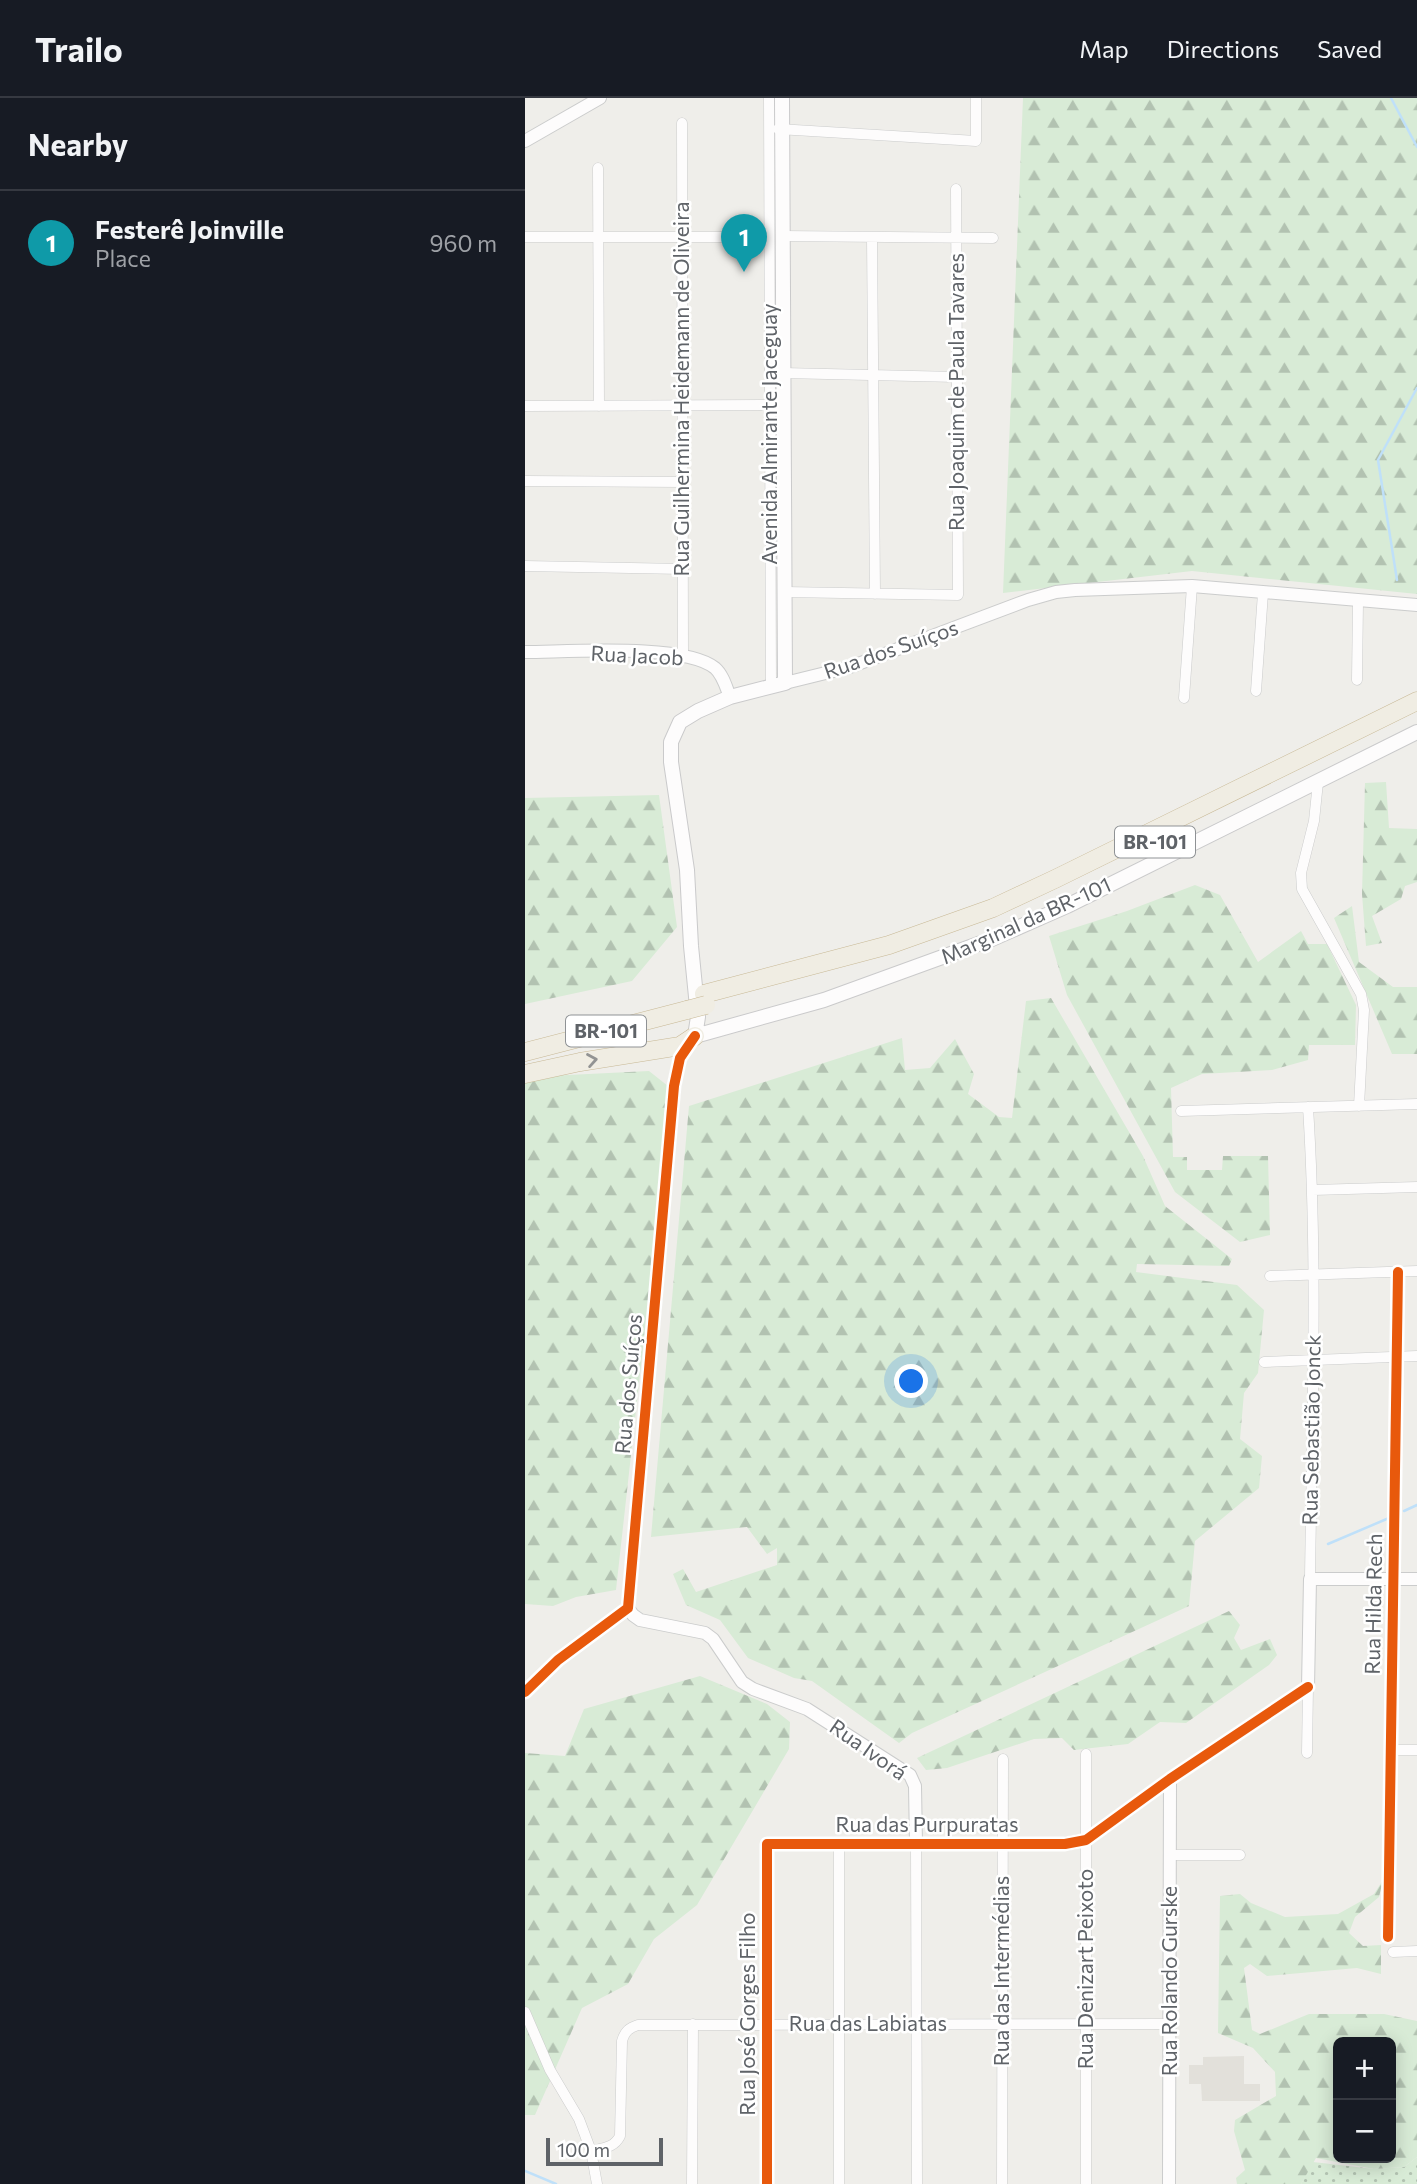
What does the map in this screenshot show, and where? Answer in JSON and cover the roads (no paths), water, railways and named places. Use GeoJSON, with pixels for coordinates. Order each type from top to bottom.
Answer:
{"type":"FeatureCollection","features":[{"type":"Feature","properties":{"kind":"highway","name":"BR-101"},"geometry":{"type":"LineString","coordinates":[[705,1000],[889,945],[993,908],[1417,701]]}},
{"type":"Feature","properties":{"kind":"highway","name":"BR-101"},"geometry":{"type":"LineString","coordinates":[[525,1040],[887,957],[981,925],[1058,891],[1417,712]]}},
{"type":"Feature","properties":{"kind":"highway","name":"BR-101"},"geometry":{"type":"LineString","coordinates":[[525,1052],[686,1004]]}},
{"type":"Feature","properties":{"kind":"highway"},"geometry":{"type":"LineString","coordinates":[[525,1073],[681,1046],[695,1036]]}},
{"type":"Feature","properties":{"kind":"main road","name":"Avenida Almirante Jaceguay"},"geometry":{"type":"LineString","coordinates":[[778,684],[785,592],[777,405],[783,373],[776,237],[775,130],[782,98]]}},
{"type":"Feature","properties":{"kind":"main road","name":"Rua dos Suíços"},"geometry":{"type":"LineString","coordinates":[[695,1036],[698,1017],[687,870],[671,762],[671,742],[676,728],[687,717],[730,697],[778,684]]}},
{"type":"Feature","properties":{"kind":"main road","name":"Marginal da BR-101"},"geometry":{"type":"LineString","coordinates":[[695,1036],[824,1000],[992,939],[1067,906],[1417,732]]}},
{"type":"Feature","properties":{"kind":"street"},"geometry":{"type":"LineString","coordinates":[[527,137],[600,98]]}},
{"type":"Feature","properties":{"kind":"street","name":"Avenida Almirante Jaceguay"},"geometry":{"type":"LineString","coordinates":[[768,98],[775,130]]}},
{"type":"Feature","properties":{"kind":"street"},"geometry":{"type":"LineString","coordinates":[[775,130],[976,141],[976,98]]}},
{"type":"Feature","properties":{"kind":"street","name":"Rua Guilhermina Heidemann de Oliveira"},"geometry":{"type":"LineString","coordinates":[[682,122],[683,656]]}},
{"type":"Feature","properties":{"kind":"street"},"geometry":{"type":"LineString","coordinates":[[598,168],[599,406]]}},
{"type":"Feature","properties":{"kind":"street","name":"Rua Joaquim de Paula Tavares"},"geometry":{"type":"LineString","coordinates":[[875,594],[958,595],[955,189]]}},
{"type":"Feature","properties":{"kind":"street"},"geometry":{"type":"LineString","coordinates":[[525,237],[993,238]]}},
{"type":"Feature","properties":{"kind":"street","name":"Avenida Almirante Jaceguay"},"geometry":{"type":"LineString","coordinates":[[776,237],[778,684]]}},
{"type":"Feature","properties":{"kind":"street"},"geometry":{"type":"LineString","coordinates":[[785,592],[875,594],[872,237]]}},
{"type":"Feature","properties":{"kind":"street"},"geometry":{"type":"LineString","coordinates":[[783,373],[957,377]]}},
{"type":"Feature","properties":{"kind":"street"},"geometry":{"type":"LineString","coordinates":[[525,406],[777,405]]}},
{"type":"Feature","properties":{"kind":"street"},"geometry":{"type":"LineString","coordinates":[[525,481],[683,482]]}},
{"type":"Feature","properties":{"kind":"street"},"geometry":{"type":"LineString","coordinates":[[525,566],[683,569]]}},
{"type":"Feature","properties":{"kind":"street"},"geometry":{"type":"LineString","coordinates":[[1184,698],[1192,586]]}},
{"type":"Feature","properties":{"kind":"street","name":"Rua dos Suíços"},"geometry":{"type":"LineString","coordinates":[[778,684],[850,667],[1041,595],[1075,590],[1192,586],[1417,605]]}},
{"type":"Feature","properties":{"kind":"street"},"geometry":{"type":"LineString","coordinates":[[1256,691],[1263,593]]}},
{"type":"Feature","properties":{"kind":"street"},"geometry":{"type":"LineString","coordinates":[[1356,680],[1358,601]]}},
{"type":"Feature","properties":{"kind":"street","name":"Rua Jacob"},"geometry":{"type":"LineString","coordinates":[[525,652],[632,651],[683,656],[705,662],[715,668],[730,697]]}},
{"type":"Feature","properties":{"kind":"street"},"geometry":{"type":"LineString","coordinates":[[1318,782],[1314,821],[1301,881],[1307,900],[1361,994],[1364,1010],[1359,1106]]}},
{"type":"Feature","properties":{"kind":"street","name":"Rua dos Suíços"},"geometry":{"type":"LineString","coordinates":[[628,1608],[670,1119],[677,1068],[684,1051],[695,1036]]}},
{"type":"Feature","properties":{"kind":"street"},"geometry":{"type":"LineString","coordinates":[[664,1049],[677,1068]]}},
{"type":"Feature","properties":{"kind":"street"},"geometry":{"type":"LineString","coordinates":[[1181,1111],[1417,1104]]}},
{"type":"Feature","properties":{"kind":"street","name":"Rua Sebastião Jonck"},"geometry":{"type":"LineString","coordinates":[[1307,1753],[1314,1275],[1308,1107]]}},
{"type":"Feature","properties":{"kind":"street"},"geometry":{"type":"LineString","coordinates":[[1313,1190],[1417,1187]]}},
{"type":"Feature","properties":{"kind":"street"},"geometry":{"type":"LineString","coordinates":[[1270,1276],[1417,1271]]}},
{"type":"Feature","properties":{"kind":"street","name":"Rua Hilda Rech"},"geometry":{"type":"LineString","coordinates":[[1388,1937],[1398,1272]]}},
{"type":"Feature","properties":{"kind":"street"},"geometry":{"type":"LineString","coordinates":[[1264,1362],[1417,1356]]}},
{"type":"Feature","properties":{"kind":"street"},"geometry":{"type":"LineString","coordinates":[[1310,1579],[1417,1578]]}},
{"type":"Feature","properties":{"kind":"street"},"geometry":{"type":"LineString","coordinates":[[525,1692],[558,1660],[628,1608]]}},
{"type":"Feature","properties":{"kind":"street","name":"Rua Ivorá"},"geometry":{"type":"LineString","coordinates":[[628,1608],[640,1620],[705,1633],[713,1639],[742,1682],[753,1689],[807,1709],[910,1775],[915,1786],[916,1844],[917,2184]]}},
{"type":"Feature","properties":{"kind":"street"},"geometry":{"type":"LineString","coordinates":[[1086,1839],[1308,1687]]}},
{"type":"Feature","properties":{"kind":"street"},"geometry":{"type":"LineString","coordinates":[[1391,1750],[1417,1751]]}},
{"type":"Feature","properties":{"kind":"street","name":"Rua Denizart Peixoto"},"geometry":{"type":"LineString","coordinates":[[1086,1754],[1086,2184]]}},
{"type":"Feature","properties":{"kind":"street","name":"Rua das Intermédias"},"geometry":{"type":"LineString","coordinates":[[1002,2184],[1003,1759]]}},
{"type":"Feature","properties":{"kind":"street","name":"Rua Rolando Gurske"},"geometry":{"type":"LineString","coordinates":[[1169,2184],[1170,1779]]}},
{"type":"Feature","properties":{"kind":"street","name":"Rua das Purpuratas"},"geometry":{"type":"LineString","coordinates":[[767,1843],[1065,1844],[1086,1839]]}},
{"type":"Feature","properties":{"kind":"street","name":"Rua José Gorges Filho"},"geometry":{"type":"LineString","coordinates":[[767,1843],[767,2184]]}},
{"type":"Feature","properties":{"kind":"street"},"geometry":{"type":"LineString","coordinates":[[839,1844],[839,2184]]}},
{"type":"Feature","properties":{"kind":"street"},"geometry":{"type":"LineString","coordinates":[[1170,1854],[1240,1855]]}},
{"type":"Feature","properties":{"kind":"street"},"geometry":{"type":"LineString","coordinates":[[1393,1952],[1417,1951]]}},
{"type":"Feature","properties":{"kind":"street"},"geometry":{"type":"LineString","coordinates":[[525,2012],[550,2070],[579,2119],[591,2151],[597,2184]]}},
{"type":"Feature","properties":{"kind":"street"},"geometry":{"type":"LineString","coordinates":[[692,2184],[693,2024]]}},
{"type":"Feature","properties":{"kind":"street","name":"Rua das Labiatas"},"geometry":{"type":"LineString","coordinates":[[591,2151],[610,2147],[617,2143],[620,2136],[622,2041],[624,2033],[630,2027],[638,2025],[1170,2024]]}},
{"type":"Feature","properties":{"kind":"waterway"},"geometry":{"type":"LineString","coordinates":[[1391,98],[1417,147]]}},
{"type":"Feature","properties":{"kind":"waterway"},"geometry":{"type":"LineString","coordinates":[[1397,580],[1378,460],[1417,388]]}},
{"type":"Feature","properties":{"kind":"waterway"},"geometry":{"type":"LineString","coordinates":[[1404,1511],[1417,1505]]}},
{"type":"Feature","properties":{"kind":"waterway"},"geometry":{"type":"LineString","coordinates":[[1328,1544],[1389,1518]]}},
{"type":"Feature","properties":{"kind":"waterway"},"geometry":{"type":"LineString","coordinates":[[525,2171],[556,2184]]}},
{"type":"Feature","properties":{"kind":"place","name":"Festerê Joinville"},"geometry":{"type":"Point","coordinates":[744,272]}}]}
